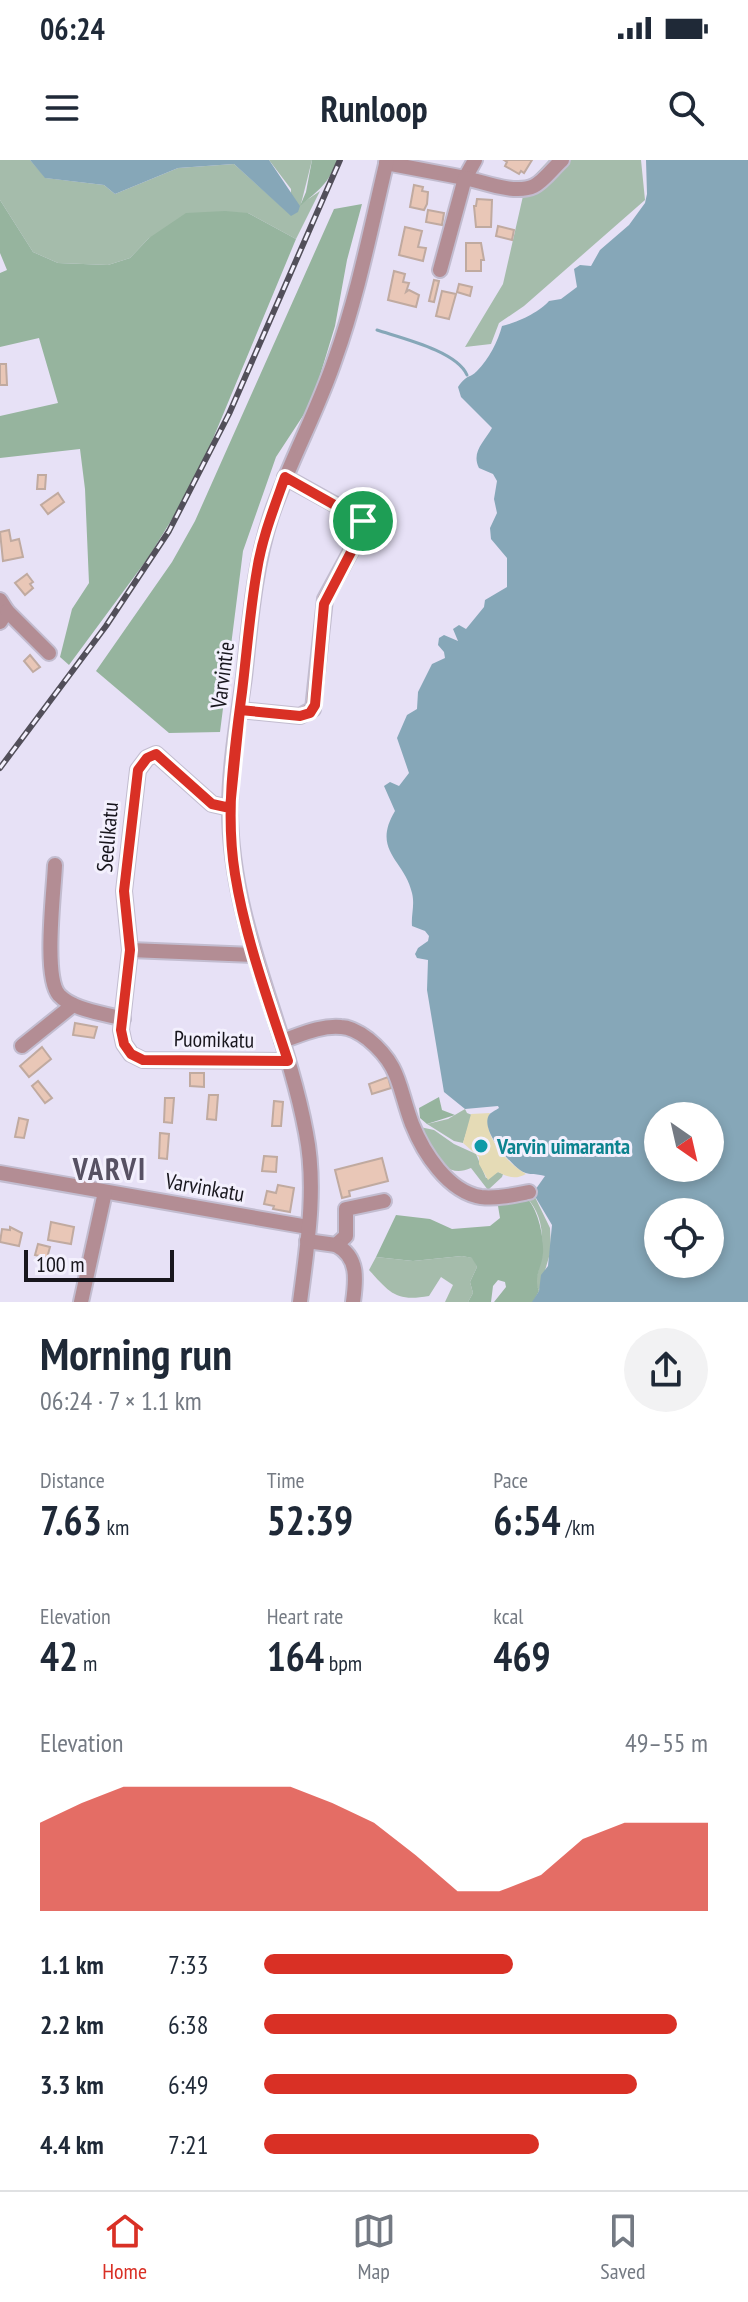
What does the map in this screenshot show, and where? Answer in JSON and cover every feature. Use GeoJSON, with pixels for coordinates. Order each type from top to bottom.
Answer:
{"type":"FeatureCollection","features":[{"type":"Feature","properties":{"kind":"street"},"geometry":{"type":"LineString","coordinates":[[440,270],[465,178],[475,160]]}},
{"type":"Feature","properties":{"kind":"street"},"geometry":{"type":"LineString","coordinates":[[387,162],[506,187],[530,187],[541,181],[562,160]]}},
{"type":"Feature","properties":{"kind":"street","name":"Varvintie"},"geometry":{"type":"LineString","coordinates":[[300,1302],[308,1234],[309,1154],[288,1061],[254,955],[235,875],[230,808],[257,569],[263,543],[285,477],[323,393],[340,344],[387,162]]}},
{"type":"Feature","properties":{"kind":"street"},"geometry":{"type":"LineString","coordinates":[[240,710],[300,716],[313,709],[324,604],[363,529],[361,519],[285,477]]}},
{"type":"Feature","properties":{"kind":"street"},"geometry":{"type":"LineString","coordinates":[[2,611],[49,653]]}},
{"type":"Feature","properties":{"kind":"street","name":"Seelikatu"},"geometry":{"type":"LineString","coordinates":[[123,1019],[130,950],[124,891],[138,770],[147,758],[156,754],[212,804],[230,808]]}},
{"type":"Feature","properties":{"kind":"street"},"geometry":{"type":"LineString","coordinates":[[55,865],[52,984],[59,995],[73,1005],[123,1019]]}},
{"type":"Feature","properties":{"kind":"street"},"geometry":{"type":"LineString","coordinates":[[130,950],[254,955]]}},
{"type":"Feature","properties":{"kind":"street"},"geometry":{"type":"LineString","coordinates":[[22,1046],[73,1005]]}},
{"type":"Feature","properties":{"kind":"street","name":"Puomikatu"},"geometry":{"type":"LineString","coordinates":[[123,1019],[124,1044],[131,1054],[143,1060],[288,1061]]}},
{"type":"Feature","properties":{"kind":"street"},"geometry":{"type":"LineString","coordinates":[[282,1041],[328,1027],[345,1027],[362,1034],[379,1048],[395,1068],[420,1140],[446,1176],[463,1190],[481,1197],[497,1198],[529,1192]]}},
{"type":"Feature","properties":{"kind":"street","name":"Varvinkatu"},"geometry":{"type":"LineString","coordinates":[[0,1173],[308,1234],[336,1245]]}},
{"type":"Feature","properties":{"kind":"street"},"geometry":{"type":"LineString","coordinates":[[81,1302],[105,1192]]}},
{"type":"Feature","properties":{"kind":"street"},"geometry":{"type":"LineString","coordinates":[[353,1302],[353,1261],[347,1252],[336,1245],[346,1236],[346,1209],[384,1201]]}},
{"type":"Feature","properties":{"kind":"green space"},"geometry":{"type":"Polygon","coordinates":[[[0,160],[30,160],[46,178],[104,185],[115,194],[178,168],[234,164],[291,215],[291,189],[269,160],[312,160],[301,204],[320,191],[296,239],[248,213],[149,238],[130,258],[108,265],[58,263],[33,252],[0,200],[0,160]]]}},
{"type":"Feature","properties":{"kind":"green space"},"geometry":{"type":"Polygon","coordinates":[[[312,160],[338,160],[322,186],[300,206],[306,192],[312,160]]]}},
{"type":"Feature","properties":{"kind":"green space"},"geometry":{"type":"Polygon","coordinates":[[[549,160],[641,160],[645,200],[524,306],[499,323],[491,344],[465,347],[503,284],[523,196],[530,180],[549,160]]]}},
{"type":"Feature","properties":{"kind":"green space"},"geometry":{"type":"Polygon","coordinates":[[[0,200],[33,252],[58,263],[108,265],[130,258],[149,238],[186,213],[248,213],[296,239],[195,482],[148,558],[69,665],[60,657],[72,609],[89,583],[80,449],[0,458],[0,416],[58,403],[39,338],[0,347],[0,273],[7,270],[0,253],[0,200]]]}},
{"type":"Feature","properties":{"kind":"green space"},"geometry":{"type":"Polygon","coordinates":[[[362,204],[347,260],[335,326],[312,402],[276,457],[243,551],[220,732],[169,733],[96,671],[172,562],[195,521],[334,209],[362,204]]]}},
{"type":"Feature","properties":{"kind":"green space"},"geometry":{"type":"Polygon","coordinates":[[[439,1097],[442,1110],[455,1115],[427,1124],[420,1118],[419,1108],[439,1097]]]}},
{"type":"Feature","properties":{"kind":"green space"},"geometry":{"type":"Polygon","coordinates":[[[465,1109],[472,1115],[463,1143],[454,1141],[427,1124],[448,1119],[465,1109]]]}},
{"type":"Feature","properties":{"kind":"green space"},"geometry":{"type":"Polygon","coordinates":[[[420,1127],[434,1130],[476,1154],[486,1178],[498,1172],[503,1174],[502,1177],[488,1190],[471,1168],[461,1171],[445,1166],[433,1153],[420,1127]]]}},
{"type":"Feature","properties":{"kind":"green space"},"geometry":{"type":"Polygon","coordinates":[[[534,1195],[550,1228],[551,1250],[539,1291],[535,1282],[542,1249],[541,1226],[526,1197],[534,1195]]]}},
{"type":"Feature","properties":{"kind":"green space"},"geometry":{"type":"Polygon","coordinates":[[[526,1197],[537,1216],[543,1246],[537,1277],[539,1291],[533,1302],[494,1302],[506,1287],[505,1282],[498,1280],[493,1286],[491,1302],[468,1302],[473,1293],[470,1282],[477,1267],[472,1258],[462,1256],[413,1261],[376,1257],[396,1215],[430,1219],[452,1229],[490,1226],[500,1218],[498,1206],[508,1200],[526,1197]]]}},
{"type":"Feature","properties":{"kind":"green space"},"geometry":{"type":"Polygon","coordinates":[[[462,1256],[473,1258],[477,1267],[470,1282],[473,1293],[468,1302],[445,1302],[453,1285],[441,1277],[429,1296],[409,1298],[394,1294],[369,1270],[376,1257],[413,1261],[462,1256]]]}},
{"type":"Feature","properties":{"kind":"sand","name":"Varvin uimaranta"},"geometry":{"type":"Polygon","coordinates":[[[490,1113],[488,1121],[492,1139],[504,1156],[526,1174],[512,1177],[498,1172],[488,1180],[479,1164],[479,1157],[463,1143],[471,1114],[490,1113]]]}},
{"type":"Feature","properties":{"kind":"water"},"geometry":{"type":"Polygon","coordinates":[[[30,160],[269,160],[300,206],[298,212],[291,216],[234,164],[178,168],[115,194],[104,185],[45,178],[30,160]]]}},
{"type":"Feature","properties":{"kind":"water"},"geometry":{"type":"Polygon","coordinates":[[[646,160],[748,160],[748,1302],[532,1302],[539,1291],[541,1275],[548,1266],[552,1225],[533,1193],[545,1176],[523,1172],[497,1145],[487,1121],[498,1106],[465,1109],[444,1092],[427,990],[428,960],[417,958],[415,954],[429,936],[412,926],[412,893],[388,846],[389,825],[395,811],[384,786],[390,782],[399,786],[409,773],[397,738],[407,715],[417,709],[418,692],[432,664],[445,658],[438,645],[439,638],[444,635],[458,641],[453,629],[459,625],[466,629],[484,607],[485,600],[507,587],[507,558],[491,539],[490,528],[497,513],[494,499],[497,481],[493,474],[479,468],[477,462],[480,447],[492,428],[461,397],[458,387],[485,361],[502,326],[527,316],[549,301],[561,299],[577,287],[574,269],[580,265],[591,266],[600,250],[629,225],[645,203],[646,160]]]}},
{"type":"Feature","properties":{"kind":"building"},"geometry":{"type":"Polygon","coordinates":[[[504,160],[532,160],[524,173],[521,171],[519,174],[505,166],[507,162],[504,160]]]}},
{"type":"Feature","properties":{"kind":"building"},"geometry":{"type":"Polygon","coordinates":[[[414,185],[428,192],[424,210],[410,207],[414,185]]]}},
{"type":"Feature","properties":{"kind":"building"},"geometry":{"type":"Polygon","coordinates":[[[477,199],[492,200],[491,227],[476,227],[474,206],[477,199]]]}},
{"type":"Feature","properties":{"kind":"building"},"geometry":{"type":"Polygon","coordinates":[[[428,210],[444,213],[442,225],[426,222],[428,210]]]}},
{"type":"Feature","properties":{"kind":"building"},"geometry":{"type":"Polygon","coordinates":[[[498,226],[514,230],[512,240],[496,236],[498,226]]]}},
{"type":"Feature","properties":{"kind":"building"},"geometry":{"type":"Polygon","coordinates":[[[405,227],[422,231],[418,247],[426,248],[423,261],[399,255],[405,227]]]}},
{"type":"Feature","properties":{"kind":"building"},"geometry":{"type":"Polygon","coordinates":[[[466,243],[481,243],[484,260],[481,260],[481,271],[466,271],[466,243]]]}},
{"type":"Feature","properties":{"kind":"building"},"geometry":{"type":"Polygon","coordinates":[[[394,271],[405,274],[403,282],[409,283],[406,292],[409,290],[419,295],[416,307],[388,300],[394,271]]]}},
{"type":"Feature","properties":{"kind":"building"},"geometry":{"type":"Polygon","coordinates":[[[434,280],[439,281],[434,302],[429,301],[434,280]]]}},
{"type":"Feature","properties":{"kind":"building"},"geometry":{"type":"Polygon","coordinates":[[[459,284],[472,287],[470,296],[457,292],[459,284]]]}},
{"type":"Feature","properties":{"kind":"building"},"geometry":{"type":"Polygon","coordinates":[[[442,291],[456,294],[449,319],[436,316],[442,291]]]}},
{"type":"Feature","properties":{"kind":"building"},"geometry":{"type":"Polygon","coordinates":[[[0,364],[6,364],[7,385],[0,385],[0,364]]]}},
{"type":"Feature","properties":{"kind":"building"},"geometry":{"type":"Polygon","coordinates":[[[38,475],[46,475],[45,489],[37,489],[38,475]]]}},
{"type":"Feature","properties":{"kind":"building"},"geometry":{"type":"Polygon","coordinates":[[[58,493],[64,502],[48,514],[41,505],[58,493]]]}},
{"type":"Feature","properties":{"kind":"building"},"geometry":{"type":"Polygon","coordinates":[[[9,530],[11,541],[19,539],[23,557],[3,561],[0,532],[9,530]]]}},
{"type":"Feature","properties":{"kind":"building"},"geometry":{"type":"Polygon","coordinates":[[[27,574],[33,588],[25,595],[15,583],[27,574]]]}},
{"type":"Feature","properties":{"kind":"building"},"geometry":{"type":"Polygon","coordinates":[[[30,655],[40,667],[33,672],[24,661],[30,655]]]}},
{"type":"Feature","properties":{"kind":"building"},"geometry":{"type":"Polygon","coordinates":[[[75,1023],[97,1027],[94,1038],[73,1035],[75,1023]]]}},
{"type":"Feature","properties":{"kind":"building"},"geometry":{"type":"Polygon","coordinates":[[[42,1047],[51,1059],[29,1077],[20,1066],[42,1047]]]}},
{"type":"Feature","properties":{"kind":"building"},"geometry":{"type":"Polygon","coordinates":[[[190,1073],[204,1073],[204,1087],[190,1086],[190,1073]]]}},
{"type":"Feature","properties":{"kind":"building"},"geometry":{"type":"Polygon","coordinates":[[[388,1077],[391,1088],[372,1094],[369,1084],[388,1077]]]}},
{"type":"Feature","properties":{"kind":"building"},"geometry":{"type":"Polygon","coordinates":[[[38,1081],[52,1098],[45,1103],[32,1086],[38,1081]]]}},
{"type":"Feature","properties":{"kind":"building"},"geometry":{"type":"Polygon","coordinates":[[[209,1095],[218,1095],[216,1120],[207,1119],[209,1095]]]}},
{"type":"Feature","properties":{"kind":"building"},"geometry":{"type":"Polygon","coordinates":[[[165,1098],[174,1098],[172,1123],[164,1122],[165,1098]]]}},
{"type":"Feature","properties":{"kind":"building"},"geometry":{"type":"Polygon","coordinates":[[[274,1101],[283,1102],[281,1126],[272,1126],[274,1101]]]}},
{"type":"Feature","properties":{"kind":"building"},"geometry":{"type":"Polygon","coordinates":[[[19,1118],[28,1120],[24,1138],[15,1137],[19,1118]]]}},
{"type":"Feature","properties":{"kind":"building"},"geometry":{"type":"Polygon","coordinates":[[[160,1133],[169,1134],[167,1159],[159,1158],[160,1133]]]}},
{"type":"Feature","properties":{"kind":"building"},"geometry":{"type":"Polygon","coordinates":[[[264,1156],[277,1157],[276,1172],[262,1171],[264,1156]]]}},
{"type":"Feature","properties":{"kind":"building"},"geometry":{"type":"Polygon","coordinates":[[[382,1158],[388,1181],[349,1191],[350,1196],[342,1198],[335,1170],[382,1158]]]}},
{"type":"Feature","properties":{"kind":"building"},"geometry":{"type":"Polygon","coordinates":[[[278,1185],[294,1188],[290,1212],[264,1204],[267,1191],[276,1193],[278,1185]]]}},
{"type":"Feature","properties":{"kind":"building"},"geometry":{"type":"Polygon","coordinates":[[[51,1222],[74,1227],[71,1244],[48,1240],[51,1222]]]}},
{"type":"Feature","properties":{"kind":"building"},"geometry":{"type":"Polygon","coordinates":[[[10,1227],[22,1233],[19,1246],[0,1242],[2,1229],[10,1230],[10,1227]]]}},
{"type":"Feature","properties":{"kind":"building"},"geometry":{"type":"Polygon","coordinates":[[[38,1244],[50,1247],[47,1258],[35,1255],[38,1244]]]}},
{"type":"Feature","properties":{"kind":"waterway"},"geometry":{"type":"LineString","coordinates":[[377,330],[440,352],[452,359],[467,375]]}},
{"type":"Feature","properties":{"kind":"railway"},"geometry":{"type":"LineString","coordinates":[[0,768],[106,626],[169,531],[229,414],[340,160]]}},
{"type":"Feature","properties":{"kind":"place","name":"Varvin uimaranta"},"geometry":{"type":"Point","coordinates":[481,1146]}},
{"type":"Feature","properties":{"kind":"district","name":"VARVI"},"geometry":{"type":"Point","coordinates":[110,1170]}},
{"type":"Feature","properties":{"kind":"route"},"geometry":{"type":"LineString","coordinates":[[363,521],[285,477],[257,569],[240,710],[230,808],[232,853],[254,955],[288,1061],[143,1060],[131,1054],[124,1044],[121,1030],[130,950],[124,891],[138,770],[147,758],[156,754],[212,804],[230,808],[240,710],[300,716],[310,713],[315,705],[324,604],[363,529],[363,521]]}}]}
